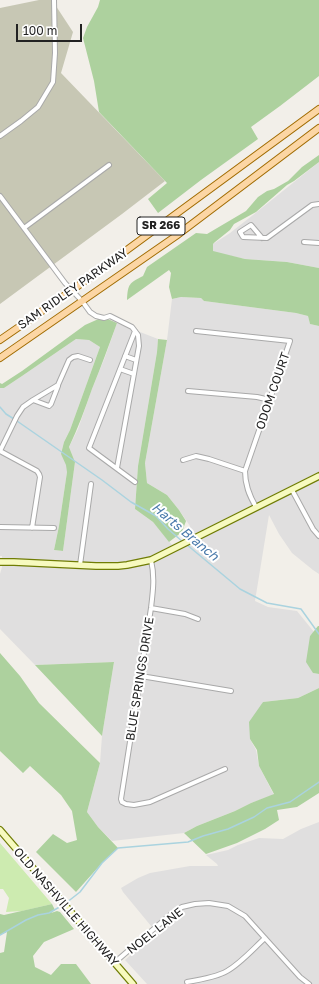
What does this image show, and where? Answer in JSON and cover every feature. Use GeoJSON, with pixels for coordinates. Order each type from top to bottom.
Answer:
{"type":"FeatureCollection","features":[{"type":"Feature","properties":{"kind":"main road","name":"SAM RIDLEY PARKWAY"},"geometry":{"type":"LineString","coordinates":[[0,340],[71,291],[319,108]]}},
{"type":"Feature","properties":{"kind":"main road","name":"SAM RIDLEY PARKWAY"},"geometry":{"type":"LineString","coordinates":[[0,358],[176,236],[319,128]]}},
{"type":"Feature","properties":{"kind":"street"},"geometry":{"type":"LineString","coordinates":[[0,136],[38,107],[53,82],[55,52],[54,0]]}},
{"type":"Feature","properties":{"kind":"street"},"geometry":{"type":"LineString","coordinates":[[24,228],[109,165]]}},
{"type":"Feature","properties":{"kind":"street"},"geometry":{"type":"LineString","coordinates":[[0,196],[71,291],[82,301],[90,312],[96,316],[104,318],[110,316],[132,327],[138,335],[134,374],[117,468]]}},
{"type":"Feature","properties":{"kind":"street"},"geometry":{"type":"LineString","coordinates":[[262,238],[251,225],[240,232],[243,237],[262,238],[267,238],[312,205],[319,204]]}},
{"type":"Feature","properties":{"kind":"street"},"geometry":{"type":"LineString","coordinates":[[304,242],[319,243]]}},
{"type":"Feature","properties":{"kind":"street"},"geometry":{"type":"LineString","coordinates":[[135,331],[89,448],[135,482]]}},
{"type":"Feature","properties":{"kind":"street","name":"ODOM COURT"},"geometry":{"type":"LineString","coordinates":[[196,331],[290,341],[245,471],[246,486],[256,507]]}},
{"type":"Feature","properties":{"kind":"street"},"geometry":{"type":"LineString","coordinates":[[32,400],[49,406],[68,360],[72,357],[78,356],[90,360]]}},
{"type":"Feature","properties":{"kind":"street"},"geometry":{"type":"LineString","coordinates":[[125,356],[136,360]]}},
{"type":"Feature","properties":{"kind":"street"},"geometry":{"type":"LineString","coordinates":[[120,369],[134,374]]}},
{"type":"Feature","properties":{"kind":"street"},"geometry":{"type":"LineString","coordinates":[[32,528],[40,478],[39,474],[37,470],[0,451],[17,416],[24,407],[32,400],[58,385]]}},
{"type":"Feature","properties":{"kind":"street"},"geometry":{"type":"LineString","coordinates":[[188,391],[257,397],[270,400]]}},
{"type":"Feature","properties":{"kind":"street"},"geometry":{"type":"LineString","coordinates":[[182,460],[196,456],[245,471]]}},
{"type":"Feature","properties":{"kind":"street"},"geometry":{"type":"LineString","coordinates":[[0,562],[96,566],[128,565],[151,560],[319,476]]}},
{"type":"Feature","properties":{"kind":"street"},"geometry":{"type":"LineString","coordinates":[[80,565],[91,484]]}},
{"type":"Feature","properties":{"kind":"street"},"geometry":{"type":"LineString","coordinates":[[292,490],[313,529],[319,536]]}},
{"type":"Feature","properties":{"kind":"street"},"geometry":{"type":"LineString","coordinates":[[0,528],[54,528]]}},
{"type":"Feature","properties":{"kind":"street","name":"BLUE SPRINGS DRIVE"},"geometry":{"type":"LineString","coordinates":[[151,560],[154,571],[151,608],[121,799],[122,802],[134,805],[150,802],[225,769]]}},
{"type":"Feature","properties":{"kind":"street"},"geometry":{"type":"LineString","coordinates":[[151,608],[185,614],[198,619]]}},
{"type":"Feature","properties":{"kind":"street"},"geometry":{"type":"LineString","coordinates":[[141,676],[231,690]]}},
{"type":"Feature","properties":{"kind":"street","name":"OLD NASHVILLE HIGHWAY"},"geometry":{"type":"LineString","coordinates":[[0,830],[133,984]]}},
{"type":"Feature","properties":{"kind":"street","name":"NOEL LANE"},"geometry":{"type":"LineString","coordinates":[[114,963],[182,907],[209,903],[228,906],[245,916],[300,977],[309,984]]}},
{"type":"Feature","properties":{"kind":"street"},"geometry":{"type":"LineString","coordinates":[[188,982],[226,972],[240,962],[265,938]]}},
{"type":"Feature","properties":{"kind":"shaded area"},"geometry":{"type":"Polygon","coordinates":[[[39,0],[52,0],[73,32],[61,73],[165,181],[0,304],[0,8],[39,0]]]}},
{"type":"Feature","properties":{"kind":"shaded area"},"geometry":{"type":"Polygon","coordinates":[[[319,162],[319,268],[287,262],[245,259],[213,252],[213,244],[230,233],[319,162]]]}},
{"type":"Feature","properties":{"kind":"shaded area"},"geometry":{"type":"Polygon","coordinates":[[[181,297],[201,298],[204,301],[296,313],[308,316],[310,324],[319,326],[319,574],[292,553],[279,534],[269,515],[255,601],[268,607],[297,611],[314,632],[310,636],[313,673],[319,674],[319,688],[298,698],[263,702],[250,739],[256,750],[259,766],[274,795],[251,803],[184,833],[112,841],[98,827],[87,812],[100,763],[102,736],[114,662],[35,665],[0,629],[0,574],[2,567],[2,556],[0,556],[0,388],[4,388],[76,339],[89,340],[100,347],[70,430],[64,442],[61,454],[67,465],[67,472],[54,550],[63,551],[75,462],[69,447],[78,429],[117,323],[158,339],[138,466],[135,509],[153,522],[172,545],[190,536],[190,526],[167,495],[147,483],[145,463],[167,340],[172,299],[181,297]]]}},
{"type":"Feature","properties":{"kind":"shaded area"},"geometry":{"type":"Polygon","coordinates":[[[319,822],[319,984],[147,984],[125,960],[156,932],[121,888],[150,873],[190,866],[218,866],[206,855],[228,850],[259,838],[283,839],[301,829],[319,822]]]}},
{"type":"Feature","properties":{"kind":"green space"},"geometry":{"type":"Polygon","coordinates":[[[100,0],[319,0],[319,76],[251,127],[258,139],[158,213],[148,199],[167,183],[99,112],[94,81],[83,38],[100,0]]]}},
{"type":"Feature","properties":{"kind":"green space"},"geometry":{"type":"Polygon","coordinates":[[[319,155],[319,162],[287,185],[256,212],[234,224],[230,230],[213,244],[213,251],[245,259],[287,262],[319,268],[319,326],[310,324],[308,316],[296,313],[204,301],[201,298],[181,297],[172,299],[169,287],[171,273],[169,270],[127,300],[130,285],[132,282],[143,276],[147,267],[196,233],[207,234],[246,211],[258,197],[288,181],[302,167],[319,155]]]}},
{"type":"Feature","properties":{"kind":"green space"},"geometry":{"type":"Polygon","coordinates":[[[103,317],[117,323],[69,447],[75,462],[63,551],[54,550],[67,472],[66,465],[61,454],[64,442],[70,430],[100,347],[89,340],[76,339],[4,388],[0,388],[0,383],[2,384],[22,371],[85,325],[103,317]]]}},
{"type":"Feature","properties":{"kind":"green space"},"geometry":{"type":"Polygon","coordinates":[[[158,339],[167,340],[145,463],[147,483],[167,495],[186,521],[182,532],[169,542],[153,522],[135,509],[138,466],[158,339]]]}},
{"type":"Feature","properties":{"kind":"green space"},"geometry":{"type":"Polygon","coordinates":[[[318,626],[319,674],[313,673],[306,662],[310,636],[318,626]]]}},
{"type":"Feature","properties":{"kind":"green space"},"geometry":{"type":"Polygon","coordinates":[[[0,653],[20,676],[39,703],[100,763],[87,812],[98,827],[118,848],[102,863],[76,892],[36,852],[53,834],[67,843],[77,840],[72,811],[61,795],[30,766],[23,773],[0,751],[0,653]]]}},
{"type":"Feature","properties":{"kind":"green space"},"geometry":{"type":"Polygon","coordinates":[[[114,662],[102,736],[35,665],[114,662]]]}},
{"type":"Feature","properties":{"kind":"green space"},"geometry":{"type":"Polygon","coordinates":[[[319,688],[319,793],[297,807],[277,810],[279,820],[265,829],[237,843],[206,854],[184,833],[197,826],[274,794],[259,766],[257,750],[250,739],[249,722],[263,702],[298,698],[319,688]]]}},
{"type":"Feature","properties":{"kind":"green space"},"geometry":{"type":"Polygon","coordinates":[[[0,843],[52,904],[22,911],[6,912],[9,898],[3,889],[0,889],[0,843]]]}},
{"type":"Feature","properties":{"kind":"green space"},"geometry":{"type":"Polygon","coordinates":[[[52,904],[55,910],[51,913],[57,911],[60,912],[74,929],[44,942],[33,956],[35,967],[51,975],[61,964],[76,964],[91,984],[0,984],[0,953],[4,952],[7,932],[0,935],[0,914],[4,915],[52,904]]]}},
{"type":"Feature","properties":{"kind":"waterway","name":"Harts Branch"},"geometry":{"type":"LineString","coordinates":[[0,407],[6,414],[14,419]]}},
{"type":"Feature","properties":{"kind":"waterway","name":"Harts Branch"},"geometry":{"type":"LineString","coordinates":[[17,421],[131,502],[156,516],[183,542]]}},
{"type":"Feature","properties":{"kind":"waterway","name":"Harts Branch"},"geometry":{"type":"LineString","coordinates":[[186,544],[240,589],[267,603],[301,609],[319,634]]}},
{"type":"Feature","properties":{"kind":"waterway"},"geometry":{"type":"LineString","coordinates":[[66,903],[80,892],[102,863],[118,848],[188,842],[228,829],[254,817],[267,808],[290,802],[319,782]]}},
{"type":"Feature","properties":{"kind":"waterway"},"geometry":{"type":"LineString","coordinates":[[0,935],[26,920],[38,915],[49,913],[63,905]]}}]}
